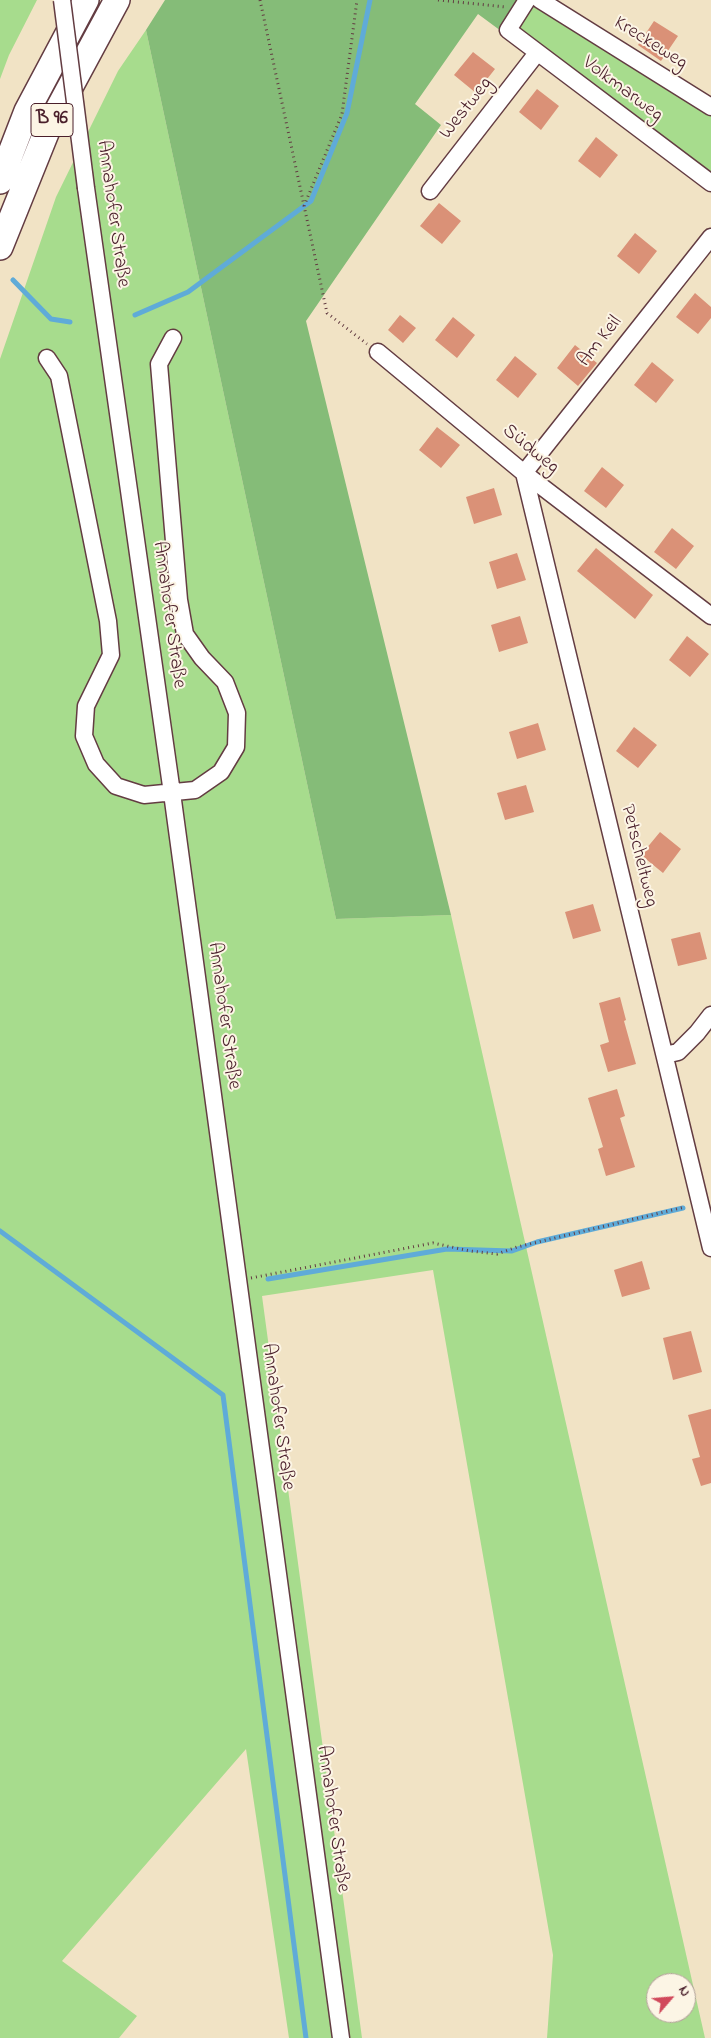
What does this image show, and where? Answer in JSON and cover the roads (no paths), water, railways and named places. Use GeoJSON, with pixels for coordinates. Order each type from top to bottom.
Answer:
{"type":"FeatureCollection","features":[{"type":"Feature","properties":{"kind":"highway","name":"B 96"},"geometry":{"type":"LineString","coordinates":[[0,181],[27,111],[86,0]]}},
{"type":"Feature","properties":{"kind":"highway","name":"B 96"},"geometry":{"type":"LineString","coordinates":[[0,247],[48,128],[117,0]]}},
{"type":"Feature","properties":{"kind":"street","name":"Annahofer Straße"},"geometry":{"type":"LineString","coordinates":[[62,0],[86,188],[172,793],[341,2038]]}},
{"type":"Feature","properties":{"kind":"street","name":"Kreckeweg"},"geometry":{"type":"LineString","coordinates":[[540,0],[711,107]]}},
{"type":"Feature","properties":{"kind":"street","name":"Volkmarweg"},"geometry":{"type":"LineString","coordinates":[[524,5],[508,30],[711,183]]}},
{"type":"Feature","properties":{"kind":"street","name":"Westweg"},"geometry":{"type":"LineString","coordinates":[[430,191],[537,53]]}},
{"type":"Feature","properties":{"kind":"street","name":"Am Keil"},"geometry":{"type":"LineString","coordinates":[[524,474],[711,238]]}},
{"type":"Feature","properties":{"kind":"street"},"geometry":{"type":"LineString","coordinates":[[47,358],[59,376],[109,629],[111,655],[86,706],[84,736],[96,764],[116,786],[144,795],[195,790],[221,772],[236,747],[238,713],[225,682],[202,658],[185,634],[182,617],[159,364],[173,338]]}},
{"type":"Feature","properties":{"kind":"street","name":"Südweg"},"geometry":{"type":"LineString","coordinates":[[378,352],[524,474],[711,616]]}},
{"type":"Feature","properties":{"kind":"street","name":"Petscheltweg"},"geometry":{"type":"LineString","coordinates":[[524,474],[711,1248]]}},
{"type":"Feature","properties":{"kind":"street"},"geometry":{"type":"LineString","coordinates":[[664,1055],[678,1052],[697,1033],[711,1015]]}},
{"type":"Feature","properties":{"kind":"waterway"},"geometry":{"type":"LineString","coordinates":[[135,315],[188,292],[311,201],[347,113],[370,0]]}},
{"type":"Feature","properties":{"kind":"waterway"},"geometry":{"type":"LineString","coordinates":[[13,280],[51,319],[70,322]]}},
{"type":"Feature","properties":{"kind":"waterway"},"geometry":{"type":"LineString","coordinates":[[268,1279],[447,1249],[512,1251],[537,1242],[683,1208]]}},
{"type":"Feature","properties":{"kind":"waterway"},"geometry":{"type":"LineString","coordinates":[[0,1231],[223,1395],[306,2038]]}}]}
